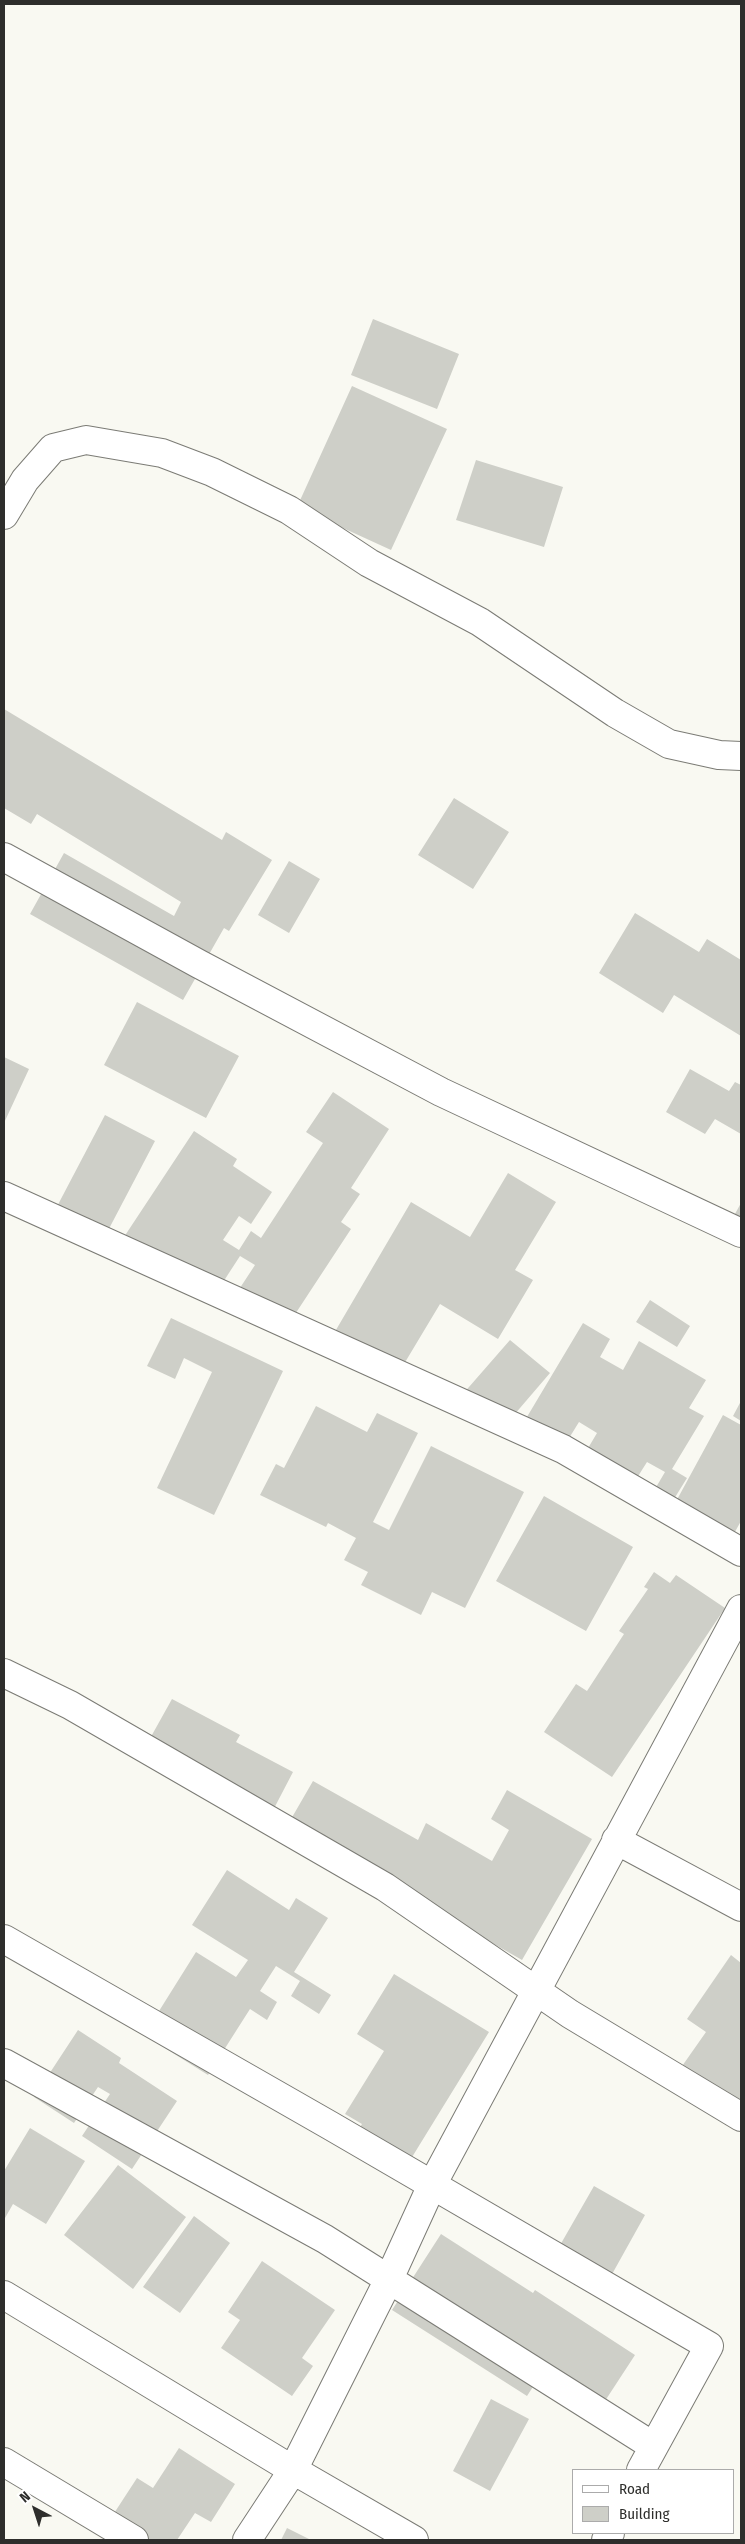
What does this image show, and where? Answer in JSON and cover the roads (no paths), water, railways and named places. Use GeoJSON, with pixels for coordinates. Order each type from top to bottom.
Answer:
{"type":"FeatureCollection","features":[{"type":"Feature","properties":{"kind":"street"},"geometry":{"type":"LineString","coordinates":[[4,515],[25,480],[53,448],[86,440],[162,453],[212,472],[289,510],[368,563],[480,622],[615,713],[669,744],[719,755],[741,756]]}},
{"type":"Feature","properties":{"kind":"street"},"geometry":{"type":"LineString","coordinates":[[4,857],[199,964],[441,1092],[741,1233]]}},
{"type":"Feature","properties":{"kind":"street"},"geometry":{"type":"LineString","coordinates":[[4,1196],[563,1449],[741,1552]]}},
{"type":"Feature","properties":{"kind":"street"},"geometry":{"type":"LineString","coordinates":[[247,2540],[293,2470],[389,2279],[432,2185],[534,1990],[741,1609]]}},
{"type":"Feature","properties":{"kind":"street"},"geometry":{"type":"LineString","coordinates":[[4,1673],[70,1705],[385,1886],[570,2014],[741,2116]]}},
{"type":"Feature","properties":{"kind":"street"},"geometry":{"type":"LineString","coordinates":[[616,1840],[741,1907]]}},
{"type":"Feature","properties":{"kind":"street"},"geometry":{"type":"LineString","coordinates":[[4,1938],[709,2346],[641,2469]]}},
{"type":"Feature","properties":{"kind":"street"},"geometry":{"type":"LineString","coordinates":[[4,2063],[325,2239],[653,2446]]}},
{"type":"Feature","properties":{"kind":"street"},"geometry":{"type":"LineString","coordinates":[[4,2295],[293,2470],[414,2540]]}},
{"type":"Feature","properties":{"kind":"street"},"geometry":{"type":"LineString","coordinates":[[4,2462],[134,2540]]}}]}
